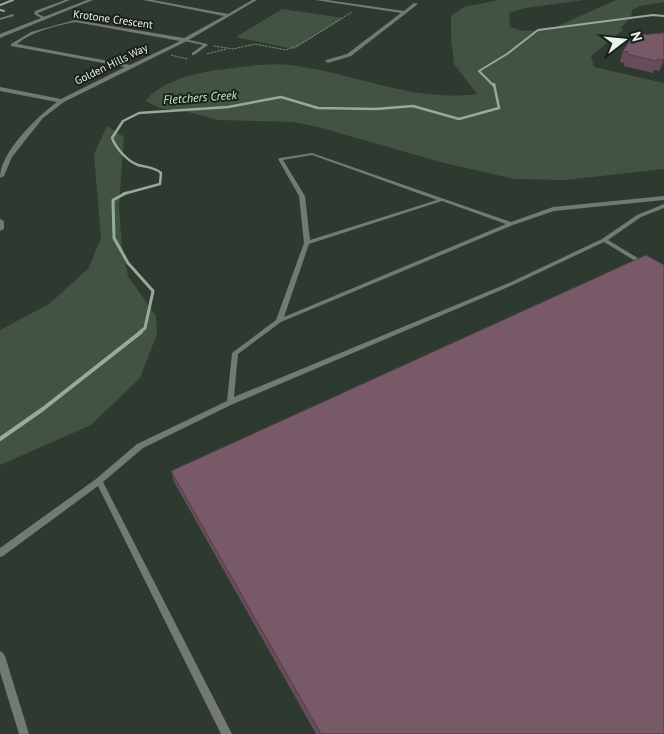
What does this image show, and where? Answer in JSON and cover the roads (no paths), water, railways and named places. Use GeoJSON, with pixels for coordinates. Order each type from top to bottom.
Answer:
{"type":"FeatureCollection","features":[{"type":"Feature","properties":{"kind":"street"},"geometry":{"type":"LineString","coordinates":[[0,36],[91,0]]}},
{"type":"Feature","properties":{"kind":"street"},"geometry":{"type":"LineString","coordinates":[[145,0],[228,15]]}},
{"type":"Feature","properties":{"kind":"street","name":"Golden Hills Way"},"geometry":{"type":"LineString","coordinates":[[0,176],[10,157],[41,117],[62,101],[185,40],[255,0]]}},
{"type":"Feature","properties":{"kind":"street"},"geometry":{"type":"LineString","coordinates":[[317,0],[406,12]]}},
{"type":"Feature","properties":{"kind":"street"},"geometry":{"type":"LineString","coordinates":[[328,61],[349,55],[416,4]]}},
{"type":"Feature","properties":{"kind":"street","name":"Krotone Crescent"},"geometry":{"type":"LineString","coordinates":[[132,67],[14,45],[30,35],[64,22],[75,22],[185,40]]}},
{"type":"Feature","properties":{"kind":"street"},"geometry":{"type":"LineString","coordinates":[[0,89],[62,101]]}},
{"type":"Feature","properties":{"kind":"street"},"geometry":{"type":"LineString","coordinates":[[0,220],[0,229]]}},
{"type":"Feature","properties":{"kind":"lane"},"geometry":{"type":"LineString","coordinates":[[44,18],[36,14],[36,12],[68,0]]}},
{"type":"Feature","properties":{"kind":"lane"},"geometry":{"type":"LineString","coordinates":[[0,19],[13,15]]}},
{"type":"Feature","properties":{"kind":"lane"},"geometry":{"type":"LineString","coordinates":[[185,40],[205,45],[193,54]]}},
{"type":"Feature","properties":{"kind":"lane"},"geometry":{"type":"LineString","coordinates":[[279,321],[306,243],[302,196],[280,159],[312,154],[511,224]]}},
{"type":"Feature","properties":{"kind":"lane"},"geometry":{"type":"LineString","coordinates":[[230,402],[235,353],[279,321],[511,224],[553,209],[664,198]]}},
{"type":"Feature","properties":{"kind":"lane"},"geometry":{"type":"LineString","coordinates":[[306,243],[442,200]]}},
{"type":"Feature","properties":{"kind":"lane"},"geometry":{"type":"LineString","coordinates":[[0,553],[98,481],[140,446],[230,402],[512,283],[604,240],[639,216],[664,206]]}},
{"type":"Feature","properties":{"kind":"lane"},"geometry":{"type":"LineString","coordinates":[[604,240],[647,265]]}},
{"type":"Feature","properties":{"kind":"lane"},"geometry":{"type":"LineString","coordinates":[[98,481],[227,734]]}},
{"type":"Feature","properties":{"kind":"lane"},"geometry":{"type":"LineString","coordinates":[[0,656],[24,734]]}},
{"type":"Feature","properties":{"kind":"waterway"},"geometry":{"type":"LineString","coordinates":[[0,5],[13,0]]}},
{"type":"Feature","properties":{"kind":"waterway"},"geometry":{"type":"LineString","coordinates":[[0,10],[4,11]]}},
{"type":"Feature","properties":{"kind":"waterway","name":"Fletchers Creek"},"geometry":{"type":"LineString","coordinates":[[494,86],[479,71],[507,54],[538,30],[653,15],[664,16]]}},
{"type":"Feature","properties":{"kind":"waterway","name":"Fletchers Creek"},"geometry":{"type":"LineString","coordinates":[[125,193],[160,184],[161,173],[138,165],[130,160],[119,150],[112,138],[123,121],[139,113],[228,107],[281,97],[318,108],[376,109],[413,106],[459,119],[499,108],[494,84]]}},
{"type":"Feature","properties":{"kind":"waterway","name":"Fletchers Creek"},"geometry":{"type":"LineString","coordinates":[[125,193],[113,200],[114,238],[128,263],[153,291],[145,328],[139,333]]}},
{"type":"Feature","properties":{"kind":"waterway","name":"Fletchers Creek"},"geometry":{"type":"LineString","coordinates":[[0,439],[43,409],[141,332]]}}]}
